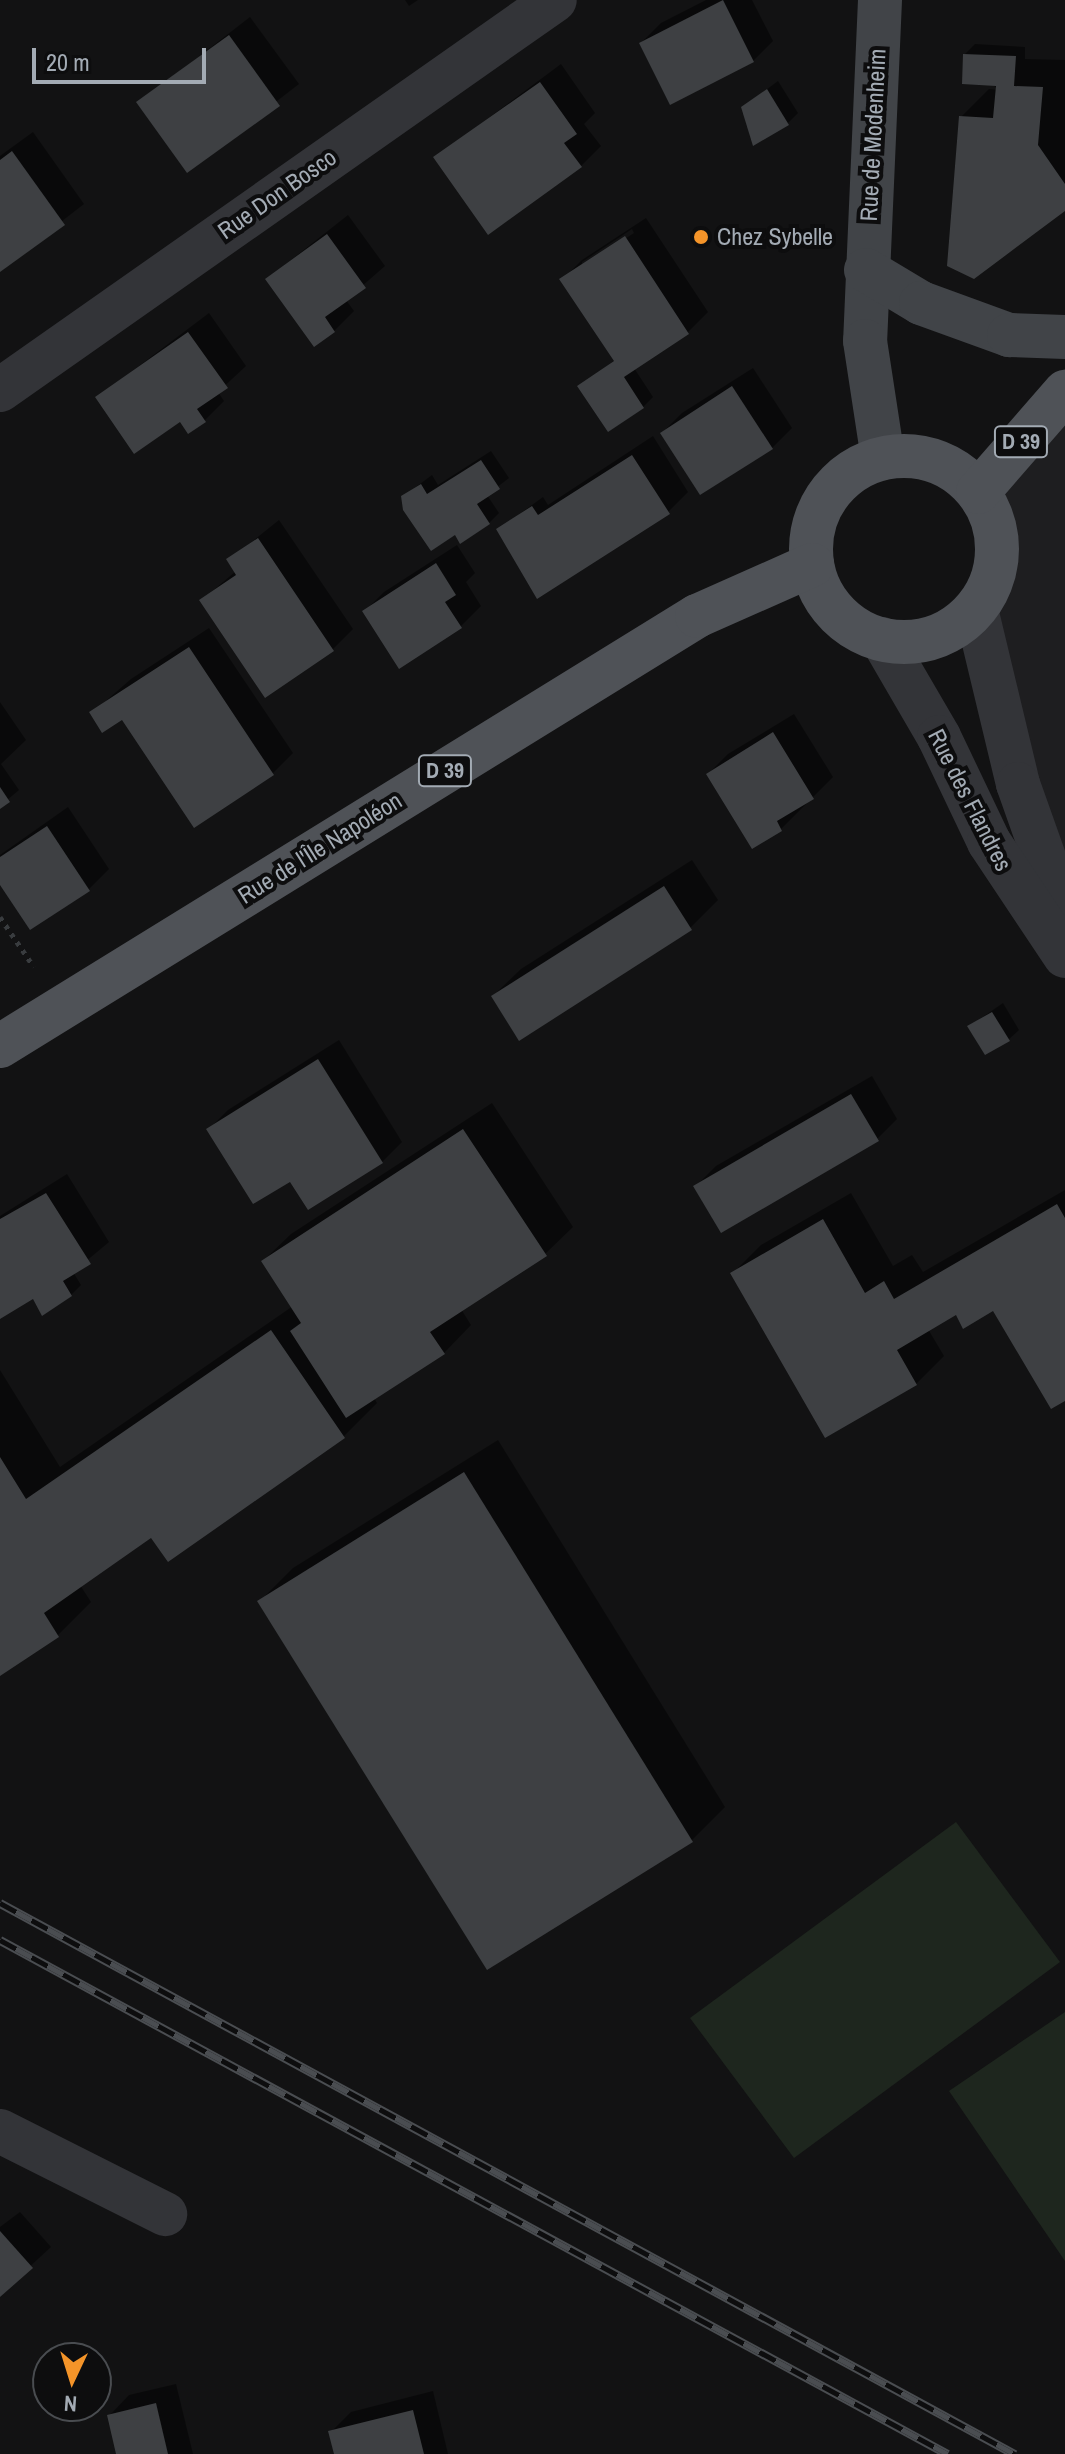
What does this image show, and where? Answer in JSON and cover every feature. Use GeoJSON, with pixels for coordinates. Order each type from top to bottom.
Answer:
{"type":"FeatureCollection","features":[{"type":"Feature","properties":{"kind":"main road","name":"Rue de Modenheim"},"geometry":{"type":"LineString","coordinates":[[880,0],[865,341],[883,458]]}},
{"type":"Feature","properties":{"kind":"main road"},"geometry":{"type":"LineString","coordinates":[[866,270],[921,303],[1009,335],[1065,337]]}},
{"type":"Feature","properties":{"kind":"main road","name":"D 39"},"geometry":{"type":"LineString","coordinates":[[978,492],[1065,392]]}},
{"type":"Feature","properties":{"kind":"main road"},"geometry":{"type":"LineString","coordinates":[[883,458],[935,460],[959,473],[978,492],[998,541],[994,575],[976,609],[933,638],[882,639],[857,629],[836,612],[812,565],[819,511],[835,486],[856,469],[883,458]]}},
{"type":"Feature","properties":{"kind":"main road","name":"Rue de l'Île Napoléon"},"geometry":{"type":"LineString","coordinates":[[0,1046],[697,616],[812,565]]}},
{"type":"Feature","properties":{"kind":"street","name":"Rue Don Bosco"},"geometry":{"type":"LineString","coordinates":[[0,390],[555,0]]}},
{"type":"Feature","properties":{"kind":"street","name":"Rue des Flandres"},"geometry":{"type":"LineString","coordinates":[[976,609],[1018,784],[1065,917]]}},
{"type":"Feature","properties":{"kind":"street","name":"Rue des Flandres"},"geometry":{"type":"LineString","coordinates":[[882,639],[933,726],[989,842],[1065,956]]}},
{"type":"Feature","properties":{"kind":"street"},"geometry":{"type":"LineString","coordinates":[[0,2131],[165,2214]]}},
{"type":"Feature","properties":{"kind":"shaded area"},"geometry":{"type":"Polygon","coordinates":[[[1065,392],[1065,917],[976,609],[997,559],[988,508],[1065,392]]]}},
{"type":"Feature","properties":{"kind":"shaded area"},"geometry":{"type":"Polygon","coordinates":[[[956,1822],[1060,1962],[794,2158],[690,2018],[956,1822]]]}},
{"type":"Feature","properties":{"kind":"shaded area"},"geometry":{"type":"Polygon","coordinates":[[[1065,2012],[1065,2261],[949,2091],[1065,2012]]]}},
{"type":"Feature","properties":{"kind":"building"},"geometry":{"type":"Polygon","coordinates":[[[723,0],[754,62],[670,105],[639,43],[723,0]]]}},
{"type":"Feature","properties":{"kind":"building"},"geometry":{"type":"Polygon","coordinates":[[[229,35],[280,106],[187,173],[136,102],[229,35]]]}},
{"type":"Feature","properties":{"kind":"building"},"geometry":{"type":"Polygon","coordinates":[[[963,54],[1016,56],[1014,86],[1043,87],[1038,145],[1065,184],[1065,211],[974,279],[947,266],[959,116],[993,118],[996,86],[962,84],[963,54]]]}},
{"type":"Feature","properties":{"kind":"building"},"geometry":{"type":"Polygon","coordinates":[[[540,82],[577,134],[564,143],[582,167],[488,235],[433,157],[540,82]]]}},
{"type":"Feature","properties":{"kind":"building"},"geometry":{"type":"Polygon","coordinates":[[[767,89],[789,125],[753,146],[741,107],[767,89]]]}},
{"type":"Feature","properties":{"kind":"building"},"geometry":{"type":"Polygon","coordinates":[[[12,151],[65,225],[0,272],[0,160],[12,151]]]}},
{"type":"Feature","properties":{"kind":"building"},"geometry":{"type":"Polygon","coordinates":[[[327,234],[366,288],[325,317],[335,332],[314,347],[265,279],[327,234]]]}},
{"type":"Feature","properties":{"kind":"building"},"geometry":{"type":"Polygon","coordinates":[[[625,236],[689,334],[624,377],[644,408],[608,432],[577,386],[614,361],[559,279],[625,236]]]}},
{"type":"Feature","properties":{"kind":"building"},"geometry":{"type":"Polygon","coordinates":[[[188,332],[228,388],[197,409],[206,422],[188,434],[180,422],[134,454],[95,397],[188,332]]]}},
{"type":"Feature","properties":{"kind":"building"},"geometry":{"type":"Polygon","coordinates":[[[732,386],[773,449],[700,495],[660,433],[732,386]]]}},
{"type":"Feature","properties":{"kind":"building"},"geometry":{"type":"Polygon","coordinates":[[[632,455],[670,514],[537,599],[496,529],[532,506],[538,515],[632,455]]]}},
{"type":"Feature","properties":{"kind":"building"},"geometry":{"type":"Polygon","coordinates":[[[481,460],[500,489],[477,504],[490,524],[460,544],[455,535],[431,551],[403,510],[401,496],[421,484],[427,494],[481,460]]]}},
{"type":"Feature","properties":{"kind":"building"},"geometry":{"type":"Polygon","coordinates":[[[258,538],[334,651],[265,698],[199,600],[236,575],[226,559],[258,538]]]}},
{"type":"Feature","properties":{"kind":"building"},"geometry":{"type":"Polygon","coordinates":[[[436,563],[456,595],[445,602],[462,628],[399,669],[362,611],[436,563]]]}},
{"type":"Feature","properties":{"kind":"building"},"geometry":{"type":"Polygon","coordinates":[[[189,647],[274,775],[194,828],[122,720],[102,733],[89,712],[189,647]]]}},
{"type":"Feature","properties":{"kind":"building"},"geometry":{"type":"Polygon","coordinates":[[[773,732],[814,799],[777,821],[782,831],[752,849],[706,774],[773,732]]]}},
{"type":"Feature","properties":{"kind":"building"},"geometry":{"type":"Polygon","coordinates":[[[0,787],[10,802],[0,809],[0,787]]]}},
{"type":"Feature","properties":{"kind":"building"},"geometry":{"type":"Polygon","coordinates":[[[47,826],[90,891],[30,930],[0,885],[0,857],[47,826]]]}},
{"type":"Feature","properties":{"kind":"building"},"geometry":{"type":"Polygon","coordinates":[[[664,886],[692,930],[519,1041],[491,996],[664,886]]]}},
{"type":"Feature","properties":{"kind":"building"},"geometry":{"type":"Polygon","coordinates":[[[992,1012],[1010,1041],[985,1055],[967,1026],[992,1012]]]}},
{"type":"Feature","properties":{"kind":"building"},"geometry":{"type":"Polygon","coordinates":[[[318,1059],[383,1163],[308,1210],[290,1182],[253,1204],[206,1129],[318,1059]]]}},
{"type":"Feature","properties":{"kind":"building"},"geometry":{"type":"Polygon","coordinates":[[[851,1094],[879,1141],[721,1233],[693,1186],[851,1094]]]}},
{"type":"Feature","properties":{"kind":"building"},"geometry":{"type":"Polygon","coordinates":[[[463,1129],[547,1256],[430,1332],[445,1354],[346,1418],[290,1331],[301,1323],[261,1261],[463,1129]]]}},
{"type":"Feature","properties":{"kind":"building"},"geometry":{"type":"Polygon","coordinates":[[[46,1193],[91,1264],[63,1281],[72,1296],[42,1316],[33,1299],[0,1319],[0,1219],[46,1193]]]}},
{"type":"Feature","properties":{"kind":"building"},"geometry":{"type":"Polygon","coordinates":[[[1057,1204],[1065,1218],[1065,1401],[1051,1409],[993,1311],[963,1329],[956,1315],[897,1350],[917,1385],[825,1438],[730,1273],[823,1219],[865,1293],[884,1281],[894,1299],[1057,1204]]]}},
{"type":"Feature","properties":{"kind":"building"},"geometry":{"type":"Polygon","coordinates":[[[271,1330],[345,1438],[168,1562],[151,1538],[44,1613],[59,1637],[0,1676],[0,1457],[26,1499],[271,1330]]]}},
{"type":"Feature","properties":{"kind":"building"},"geometry":{"type":"Polygon","coordinates":[[[464,1472],[693,1842],[487,1970],[257,1601],[464,1472]]]}},
{"type":"Feature","properties":{"kind":"building"},"geometry":{"type":"Polygon","coordinates":[[[0,2231],[33,2268],[0,2297],[0,2231]]]}},
{"type":"Feature","properties":{"kind":"building"},"geometry":{"type":"Polygon","coordinates":[[[156,2403],[168,2454],[116,2454],[109,2422],[112,2422],[112,2414],[156,2403]]]}},
{"type":"Feature","properties":{"kind":"building"},"geometry":{"type":"Polygon","coordinates":[[[413,2410],[424,2454],[334,2454],[328,2431],[413,2410]]]}},
{"type":"Feature","properties":{"kind":"railway"},"geometry":{"type":"LineString","coordinates":[[0,1903],[1015,2454]]}},
{"type":"Feature","properties":{"kind":"railway"},"geometry":{"type":"LineString","coordinates":[[0,1940],[948,2454]]}},
{"type":"Feature","properties":{"kind":"place","name":"Chez Sybelle"},"geometry":{"type":"Point","coordinates":[701,237]}}]}
